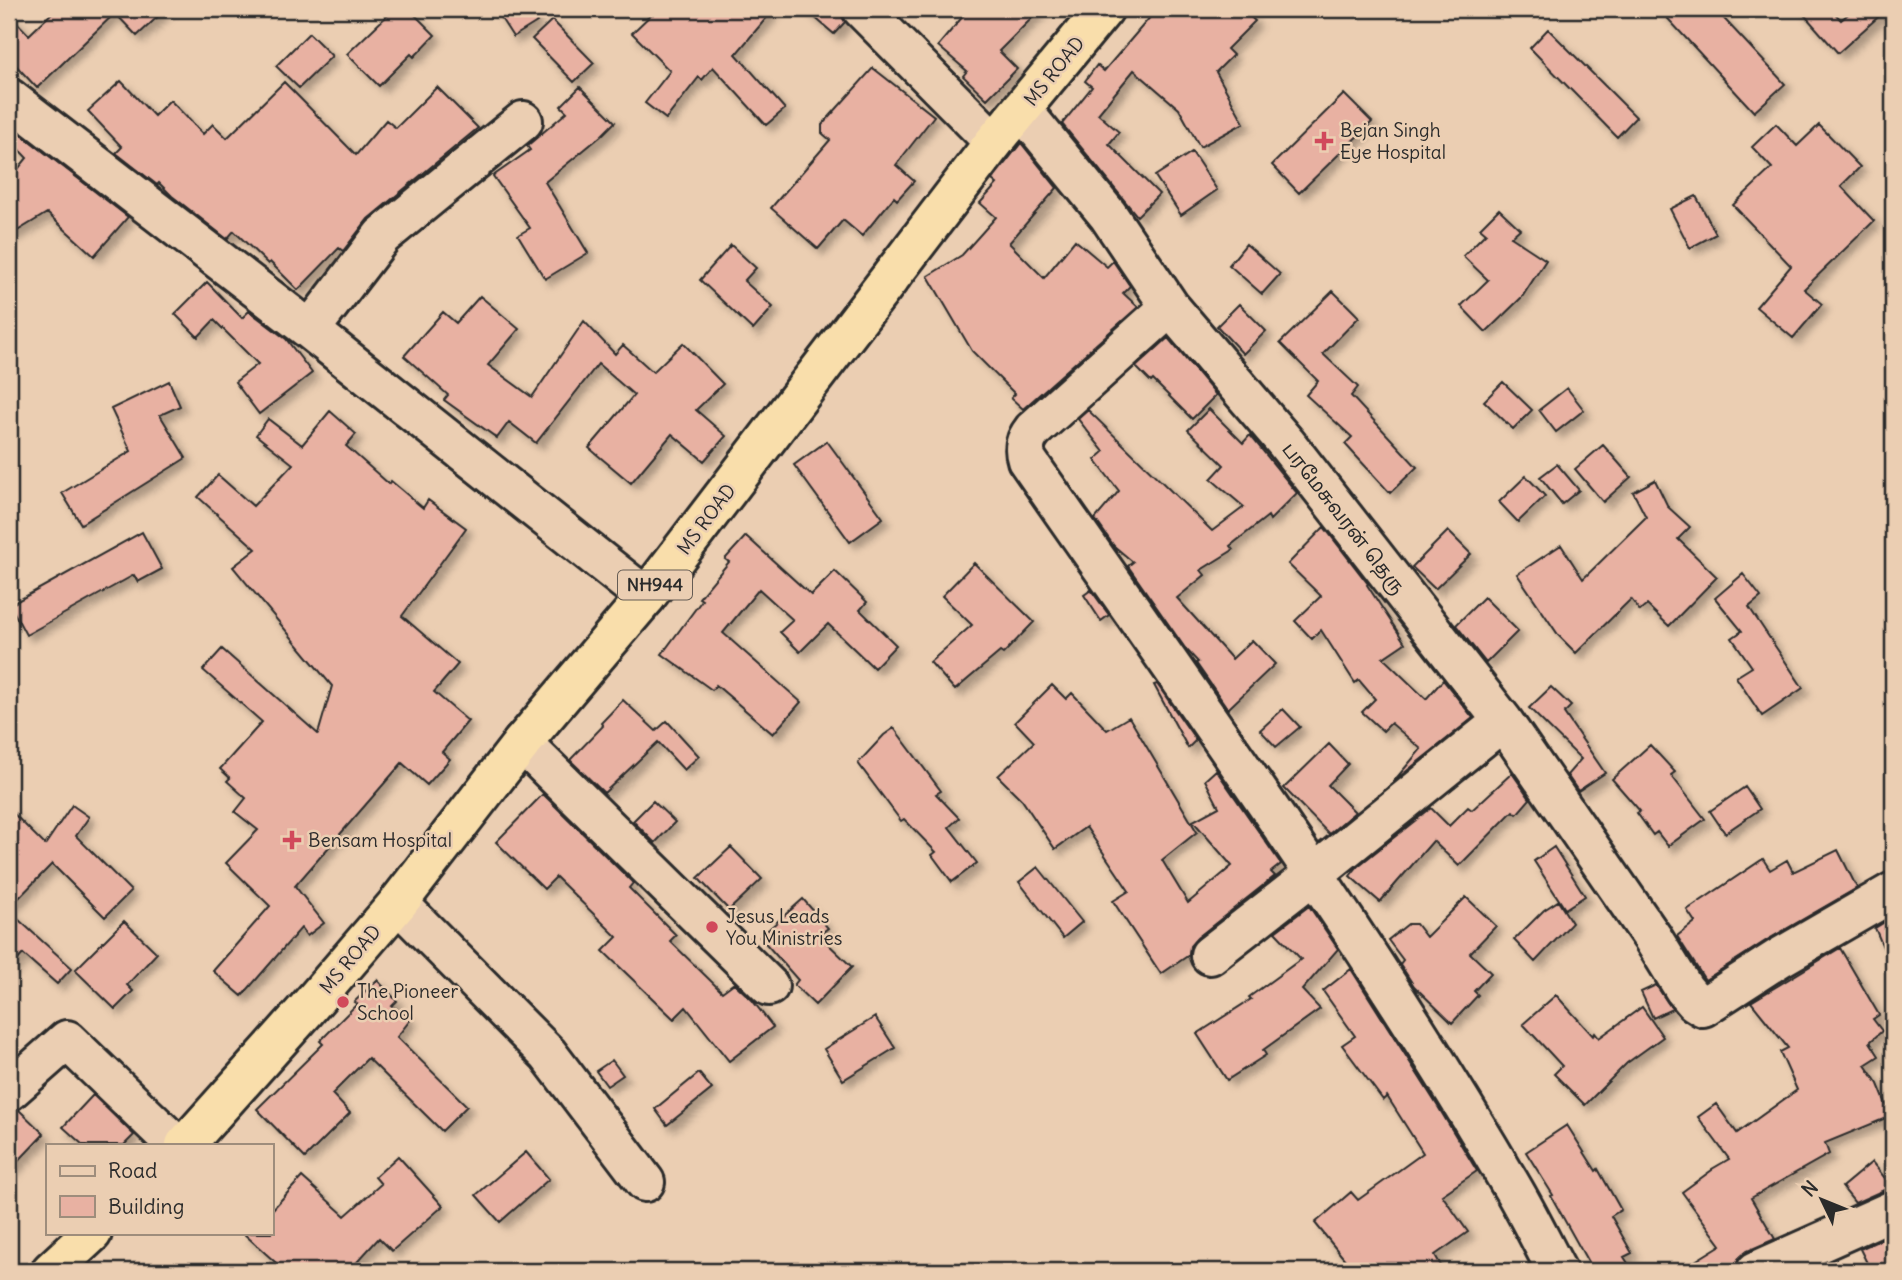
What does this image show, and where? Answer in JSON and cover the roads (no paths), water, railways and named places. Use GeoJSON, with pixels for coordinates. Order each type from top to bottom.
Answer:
{"type":"FeatureCollection","features":[{"type":"Feature","properties":{"kind":"highway","name":"MS ROAD"},"geometry":{"type":"LineString","coordinates":[[186,1144],[398,903],[522,743],[646,597],[994,142],[1104,9]]}},
{"type":"Feature","properties":{"kind":"highway"},"geometry":{"type":"LineString","coordinates":[[51,1271],[91,1234]]}},
{"type":"Feature","properties":{"kind":"street"},"geometry":{"type":"LineString","coordinates":[[862,9],[994,142]]}},
{"type":"Feature","properties":{"kind":"street"},"geometry":{"type":"LineString","coordinates":[[9,98],[310,330],[646,597]]}},
{"type":"Feature","properties":{"kind":"street","name":"பரமேசுவரன் தெரு"},"geometry":{"type":"LineString","coordinates":[[1022,110],[1108,215],[1170,307],[1286,443],[1503,721],[1695,1002],[1703,1007],[1779,958],[1893,892]]}},
{"type":"Feature","properties":{"kind":"street"},"geometry":{"type":"LineString","coordinates":[[310,330],[382,236],[523,121]]}},
{"type":"Feature","properties":{"kind":"street"},"geometry":{"type":"LineString","coordinates":[[1170,307],[1033,430],[1027,437],[1024,452],[1027,460],[1351,928],[1514,1190],[1557,1271]]}},
{"type":"Feature","properties":{"kind":"street"},"geometry":{"type":"LineString","coordinates":[[1210,955],[1503,721]]}},
{"type":"Feature","properties":{"kind":"street"},"geometry":{"type":"LineString","coordinates":[[522,743],[769,986]]}},
{"type":"Feature","properties":{"kind":"street"},"geometry":{"type":"LineString","coordinates":[[398,903],[548,1054],[645,1182]]}},
{"type":"Feature","properties":{"kind":"street"},"geometry":{"type":"LineString","coordinates":[[13,1080],[67,1040],[175,1144]]}},
{"type":"Feature","properties":{"kind":"street"},"geometry":{"type":"LineString","coordinates":[[1756,1271],[1893,1210]]}},
{"type":"Feature","properties":{"kind":"place","name":"Bejan Singh Eye Hospital"},"geometry":{"type":"Point","coordinates":[1324,141]}},
{"type":"Feature","properties":{"kind":"place","name":"Bensam Hospital"},"geometry":{"type":"Point","coordinates":[292,840]}},
{"type":"Feature","properties":{"kind":"place","name":"Jesus Leads You Ministries"},"geometry":{"type":"Point","coordinates":[712,927]}},
{"type":"Feature","properties":{"kind":"place","name":"The Pioneer School"},"geometry":{"type":"Point","coordinates":[343,1002]}}]}
